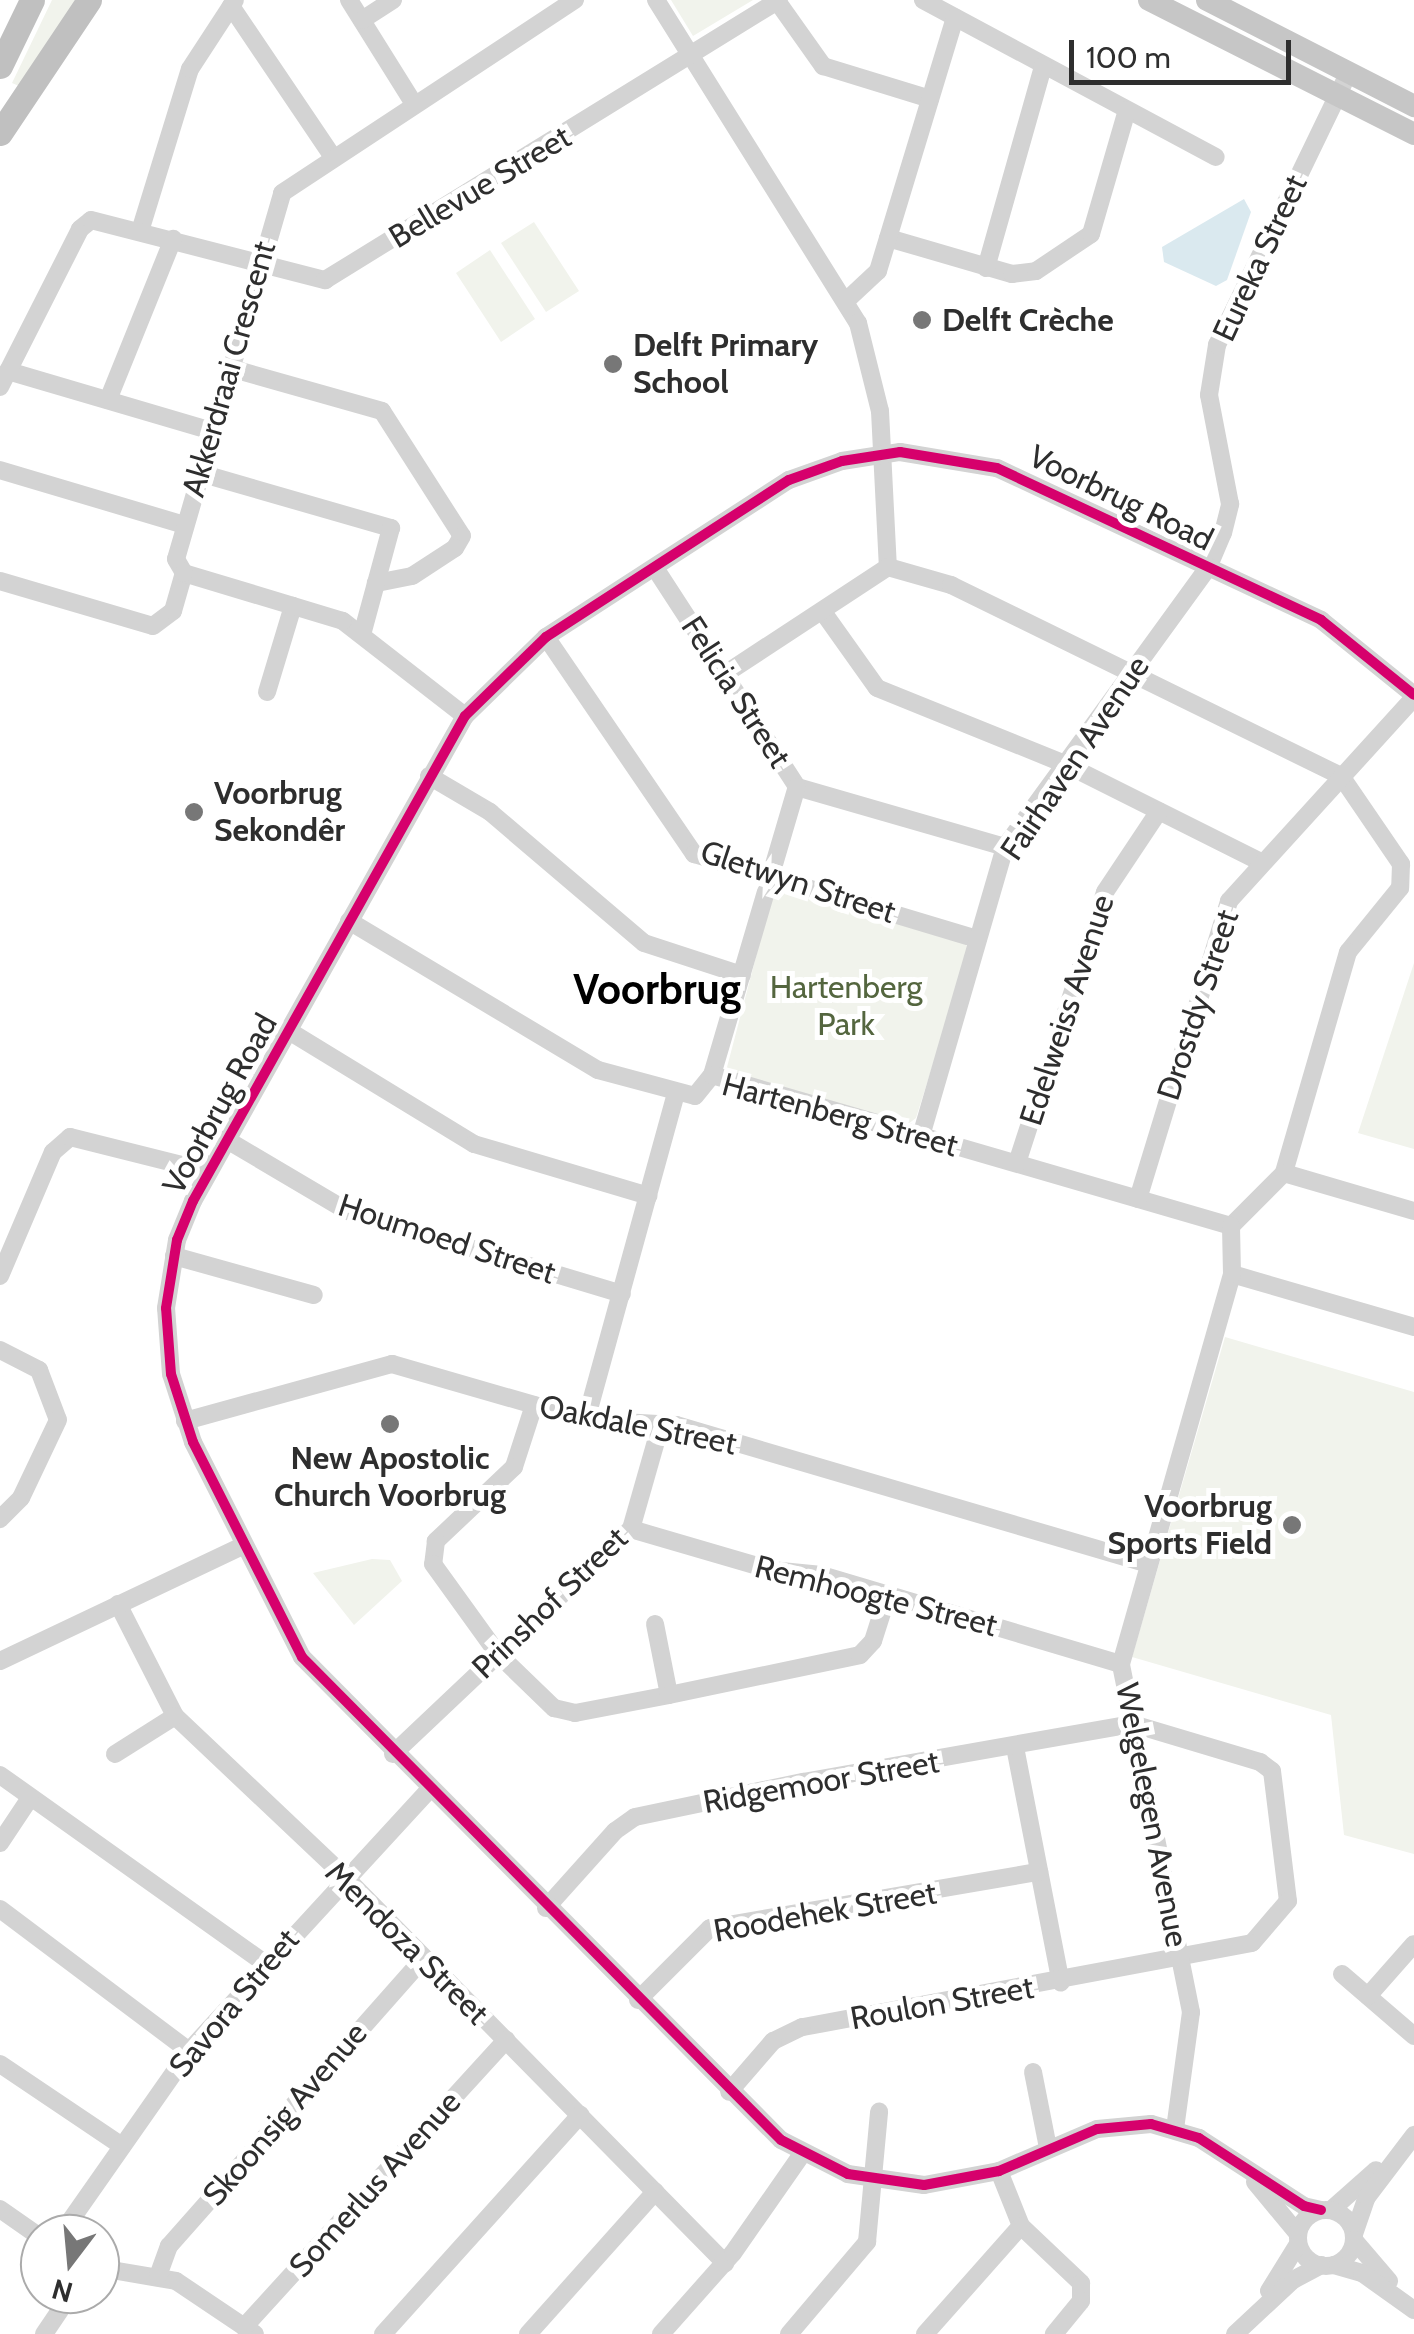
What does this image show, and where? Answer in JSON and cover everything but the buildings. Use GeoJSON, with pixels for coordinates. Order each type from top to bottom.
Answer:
{"type":"FeatureCollection","features":[{"type":"Feature","properties":{"kind":"highway"},"geometry":{"type":"LineString","coordinates":[[0,66],[32,0]]}},
{"type":"Feature","properties":{"kind":"highway"},"geometry":{"type":"LineString","coordinates":[[0,134],[89,0]]}},
{"type":"Feature","properties":{"kind":"main road"},"geometry":{"type":"LineString","coordinates":[[1149,0],[1414,134]]}},
{"type":"Feature","properties":{"kind":"main road"},"geometry":{"type":"LineString","coordinates":[[1207,0],[1414,106]]}},
{"type":"Feature","properties":{"kind":"street"},"geometry":{"type":"LineString","coordinates":[[349,0],[414,104]]}},
{"type":"Feature","properties":{"kind":"street"},"geometry":{"type":"LineString","coordinates":[[362,20],[394,0]]}},
{"type":"Feature","properties":{"kind":"street"},"geometry":{"type":"LineString","coordinates":[[656,0],[848,299],[871,361],[884,453],[888,567]]}},
{"type":"Feature","properties":{"kind":"street"},"geometry":{"type":"LineString","coordinates":[[923,0],[1216,157]]}},
{"type":"Feature","properties":{"kind":"street"},"geometry":{"type":"LineString","coordinates":[[778,1],[824,66],[930,98]]}},
{"type":"Feature","properties":{"kind":"street","name":"Bellevue Street"},"geometry":{"type":"LineString","coordinates":[[4,379],[85,223],[106,219],[316,280],[340,274],[778,1]]}},
{"type":"Feature","properties":{"kind":"street"},"geometry":{"type":"LineString","coordinates":[[142,228],[190,69],[233,3],[332,156]]}},
{"type":"Feature","properties":{"kind":"street","name":"Akkerdraai Crescent"},"geometry":{"type":"LineString","coordinates":[[184,573],[176,559],[184,525],[282,193],[563,3]]}},
{"type":"Feature","properties":{"kind":"street"},"geometry":{"type":"LineString","coordinates":[[848,299],[873,278],[955,17]]}},
{"type":"Feature","properties":{"kind":"street"},"geometry":{"type":"LineString","coordinates":[[986,268],[1042,66]]}},
{"type":"Feature","properties":{"kind":"street","name":"Eureka Street"},"geometry":{"type":"LineString","coordinates":[[1208,568],[1230,504],[1209,396],[1218,345],[1349,72]]}},
{"type":"Feature","properties":{"kind":"street"},"geometry":{"type":"LineString","coordinates":[[888,238],[986,268],[1029,274],[1091,234],[1126,110]]}},
{"type":"Feature","properties":{"kind":"street"},"geometry":{"type":"LineString","coordinates":[[108,400],[173,238]]}},
{"type":"Feature","properties":{"kind":"street"},"geometry":{"type":"LineString","coordinates":[[230,368],[382,410],[462,536],[455,548],[412,576],[376,583]]}},
{"type":"Feature","properties":{"kind":"street"},"geometry":{"type":"LineString","coordinates":[[4,379],[108,400],[212,431]]}},
{"type":"Feature","properties":{"kind":"street","name":"Voorbrug Road"},"geometry":{"type":"LineString","coordinates":[[1326,2210],[1304,2206],[1235,2159],[1174,2129],[1113,2126],[1048,2148],[999,2172],[937,2184],[874,2180],[802,2154],[729,2092],[302,1657],[242,1546],[184,1421],[167,1350],[174,1256],[209,1172],[465,716],[546,637],[789,480],[884,453],[930,454],[997,468],[1332,626],[1414,696]]}},
{"type":"Feature","properties":{"kind":"street"},"geometry":{"type":"LineString","coordinates":[[0,470],[184,525]]}},
{"type":"Feature","properties":{"kind":"street"},"geometry":{"type":"LineString","coordinates":[[200,473],[391,528],[362,635]]}},
{"type":"Feature","properties":{"kind":"street"},"geometry":{"type":"LineString","coordinates":[[725,674],[888,567]]}},
{"type":"Feature","properties":{"kind":"street"},"geometry":{"type":"LineString","coordinates":[[888,567],[952,585],[1341,776],[1401,864],[1403,878],[1348,952],[1284,1173],[1231,1226]]}},
{"type":"Feature","properties":{"kind":"street","name":"Felicia Street"},"geometry":{"type":"LineString","coordinates":[[655,568],[798,787],[1005,848]]}},
{"type":"Feature","properties":{"kind":"street","name":"Fairhaven Avenue"},"geometry":{"type":"LineString","coordinates":[[921,1136],[1005,848],[1208,568]]}},
{"type":"Feature","properties":{"kind":"street"},"geometry":{"type":"LineString","coordinates":[[0,582],[154,626],[173,611],[184,573],[343,622],[465,716]]}},
{"type":"Feature","properties":{"kind":"street"},"geometry":{"type":"LineString","coordinates":[[267,692],[293,606]]}},
{"type":"Feature","properties":{"kind":"street"},"geometry":{"type":"LineString","coordinates":[[823,612],[877,688],[1065,764],[1260,861]]}},
{"type":"Feature","properties":{"kind":"street","name":"Gletwyn Street"},"geometry":{"type":"LineString","coordinates":[[546,637],[688,848],[772,878],[978,939]]}},
{"type":"Feature","properties":{"kind":"street","name":"Drostdy Street"},"geometry":{"type":"LineString","coordinates":[[1138,1199],[1216,930],[1260,861],[1414,696]]}},
{"type":"Feature","properties":{"kind":"street"},"geometry":{"type":"LineString","coordinates":[[429,776],[490,812],[644,943],[742,975]]}},
{"type":"Feature","properties":{"kind":"street"},"geometry":{"type":"LineString","coordinates":[[712,1075],[798,787]]}},
{"type":"Feature","properties":{"kind":"street","name":"Edelweiss Avenue"},"geometry":{"type":"LineString","coordinates":[[1017,1163],[1106,892],[1159,811]]}},
{"type":"Feature","properties":{"kind":"street","name":"Hartenberg Street"},"geometry":{"type":"LineString","coordinates":[[349,920],[598,1070],[676,1094],[700,1094],[712,1075],[1231,1226]]}},
{"type":"Feature","properties":{"kind":"street"},"geometry":{"type":"LineString","coordinates":[[289,1031],[474,1144],[648,1196]]}},
{"type":"Feature","properties":{"kind":"street"},"geometry":{"type":"LineString","coordinates":[[586,1420],[676,1094]]}},
{"type":"Feature","properties":{"kind":"street"},"geometry":{"type":"LineString","coordinates":[[0,1276],[54,1152],[70,1137],[209,1172]]}},
{"type":"Feature","properties":{"kind":"street","name":"Houmoed Street"},"geometry":{"type":"LineString","coordinates":[[227,1140],[360,1216],[622,1294]]}},
{"type":"Feature","properties":{"kind":"street"},"geometry":{"type":"LineString","coordinates":[[1284,1173],[1414,1211]]}},
{"type":"Feature","properties":{"kind":"street","name":"Welgelegen Avenue"},"geometry":{"type":"LineString","coordinates":[[1174,2129],[1192,2036],[1181,1959],[1121,1664],[1232,1274],[1231,1226]]}},
{"type":"Feature","properties":{"kind":"street"},"geometry":{"type":"LineString","coordinates":[[174,1256],[314,1295]]}},
{"type":"Feature","properties":{"kind":"street"},"geometry":{"type":"LineString","coordinates":[[1232,1274],[1414,1328]]}},
{"type":"Feature","properties":{"kind":"street"},"geometry":{"type":"LineString","coordinates":[[0,1350],[39,1370],[58,1420],[21,1498],[0,1520]]}},
{"type":"Feature","properties":{"kind":"street","name":"Oakdale Street"},"geometry":{"type":"LineString","coordinates":[[184,1421],[378,1364],[586,1420],[660,1424],[1149,1564]]}},
{"type":"Feature","properties":{"kind":"street"},"geometry":{"type":"LineString","coordinates":[[534,1405],[514,1467],[432,1552],[436,1570],[498,1654],[568,1713],[860,1655],[873,1641],[888,1594]]}},
{"type":"Feature","properties":{"kind":"street","name":"Prinshof Street"},"geometry":{"type":"LineString","coordinates":[[394,1754],[631,1529],[660,1424]]}},
{"type":"Feature","properties":{"kind":"street","name":"Remhoogte Street"},"geometry":{"type":"LineString","coordinates":[[631,1529],[771,1570],[813,1573],[1121,1664]]}},
{"type":"Feature","properties":{"kind":"street"},"geometry":{"type":"LineString","coordinates":[[0,1661],[242,1546]]}},
{"type":"Feature","properties":{"kind":"street","name":"Mendoza Street"},"geometry":{"type":"LineString","coordinates":[[118,1604],[175,1716],[345,1878],[724,2263]]}},
{"type":"Feature","properties":{"kind":"street"},"geometry":{"type":"LineString","coordinates":[[656,1624],[669,1695]]}},
{"type":"Feature","properties":{"kind":"street"},"geometry":{"type":"LineString","coordinates":[[116,1754],[175,1716]]}},
{"type":"Feature","properties":{"kind":"street","name":"Ridgemoor Street"},"geometry":{"type":"LineString","coordinates":[[546,1908],[614,1831],[636,1817],[1133,1724]]}},
{"type":"Feature","properties":{"kind":"street","name":"Roulon Street"},"geometry":{"type":"LineString","coordinates":[[729,2092],[787,2031],[1060,1983],[1252,1943],[1286,1908],[1278,1784],[1260,1762],[1133,1724]]}},
{"type":"Feature","properties":{"kind":"street"},"geometry":{"type":"LineString","coordinates":[[1016,1747],[1060,1983]]}},
{"type":"Feature","properties":{"kind":"street"},"geometry":{"type":"LineString","coordinates":[[0,1775],[265,1963]]}},
{"type":"Feature","properties":{"kind":"street","name":"Savora Street"},"geometry":{"type":"LineString","coordinates":[[75,2214],[189,2050],[265,1963],[429,1790]]}},
{"type":"Feature","properties":{"kind":"street"},"geometry":{"type":"LineString","coordinates":[[0,1843],[30,1798]]}},
{"type":"Feature","properties":{"kind":"street","name":"Roodehek Street"},"geometry":{"type":"LineString","coordinates":[[638,2000],[710,1928],[1039,1872]]}},
{"type":"Feature","properties":{"kind":"street"},"geometry":{"type":"LineString","coordinates":[[0,1909],[189,2050]]}},
{"type":"Feature","properties":{"kind":"street"},"geometry":{"type":"LineString","coordinates":[[1368,1996],[1414,1944]]}},
{"type":"Feature","properties":{"kind":"street","name":"Skoonsig Avenue"},"geometry":{"type":"LineString","coordinates":[[158,2276],[169,2246],[424,1958]]}},
{"type":"Feature","properties":{"kind":"street"},"geometry":{"type":"LineString","coordinates":[[1342,1974],[1414,2036]]}},
{"type":"Feature","properties":{"kind":"street","name":"Somerlus Avenue"},"geometry":{"type":"LineString","coordinates":[[249,2330],[506,2040]]}},
{"type":"Feature","properties":{"kind":"street"},"geometry":{"type":"LineString","coordinates":[[0,2064],[122,2146]]}},
{"type":"Feature","properties":{"kind":"street"},"geometry":{"type":"LineString","coordinates":[[1033,2072],[1048,2148]]}},
{"type":"Feature","properties":{"kind":"street"},"geometry":{"type":"LineString","coordinates":[[789,2334],[864,2250],[879,2112]]}},
{"type":"Feature","properties":{"kind":"street"},"geometry":{"type":"LineString","coordinates":[[383,2334],[580,2116]]}},
{"type":"Feature","properties":{"kind":"street"},"geometry":{"type":"LineString","coordinates":[[1240,2329],[1298,2239],[1306,2218],[1326,2210],[1410,2139]]}},
{"type":"Feature","properties":{"kind":"street"},"geometry":{"type":"LineString","coordinates":[[1240,2329],[1292,2280],[1328,2265],[1354,2238],[1360,2208],[1410,2139]]}},
{"type":"Feature","properties":{"kind":"street"},"geometry":{"type":"LineString","coordinates":[[661,2334],[724,2263],[802,2154]]}},
{"type":"Feature","properties":{"kind":"street","name":"Voorbrug Road"},"geometry":{"type":"LineString","coordinates":[[1235,2159],[1298,2239]]}},
{"type":"Feature","properties":{"kind":"street"},"geometry":{"type":"LineString","coordinates":[[999,2172],[1021,2226],[1083,2289],[1078,2307],[1054,2334]]}},
{"type":"Feature","properties":{"kind":"street"},"geometry":{"type":"LineString","coordinates":[[528,2334],[655,2192]]}},
{"type":"Feature","properties":{"kind":"street"},"geometry":{"type":"LineString","coordinates":[[1326,2210],[1344,2216],[1354,2238],[1414,2309]]}},
{"type":"Feature","properties":{"kind":"street"},"geometry":{"type":"LineString","coordinates":[[925,2334],[1021,2226]]}},
{"type":"Feature","properties":{"kind":"street"},"geometry":{"type":"LineString","coordinates":[[1298,2239],[1328,2265],[1355,2268],[1414,2309]]}},
{"type":"Feature","properties":{"kind":"street"},"geometry":{"type":"LineString","coordinates":[[120,2271],[158,2276],[249,2330]]}},
{"type":"Feature","properties":{"kind":"green space"},"geometry":{"type":"Polygon","coordinates":[[[52,0],[76,0],[19,86],[12,83],[52,0]]]}},
{"type":"Feature","properties":{"kind":"green space"},"geometry":{"type":"Polygon","coordinates":[[[671,0],[753,0],[693,36],[671,0]]]}},
{"type":"Feature","properties":{"kind":"green space"},"geometry":{"type":"Polygon","coordinates":[[[534,222],[579,291],[546,312],[501,243],[534,222]]]}},
{"type":"Feature","properties":{"kind":"green space"},"geometry":{"type":"Polygon","coordinates":[[[490,250],[535,319],[501,342],[456,273],[490,250]]]}},
{"type":"Feature","properties":{"kind":"green space","name":"Hartenberg Park"},"geometry":{"type":"Polygon","coordinates":[[[780,889],[963,940],[969,950],[916,1118],[908,1124],[726,1071],[772,896],[780,889]]]}},
{"type":"Feature","properties":{"kind":"green space"},"geometry":{"type":"Polygon","coordinates":[[[1414,963],[1414,1149],[1358,1133],[1414,963]]]}},
{"type":"Feature","properties":{"kind":"green space","name":"Voorbrug Sports Field"},"geometry":{"type":"Polygon","coordinates":[[[1225,1337],[1414,1392],[1414,1854],[1344,1835],[1331,1715],[1132,1657],[1225,1337]]]}},
{"type":"Feature","properties":{"kind":"green space"},"geometry":{"type":"Polygon","coordinates":[[[372,1559],[390,1560],[402,1581],[354,1625],[313,1573],[372,1559]]]}},
{"type":"Feature","properties":{"kind":"shaded area"},"geometry":{"type":"Polygon","coordinates":[[[1244,199],[1251,212],[1227,280],[1216,286],[1164,262],[1162,247],[1244,199]]]}},
{"type":"Feature","properties":{"kind":"cycle path"},"geometry":{"type":"LineString","coordinates":[[1321,2210],[1304,2206],[1199,2138],[1151,2124],[1097,2129],[999,2171],[924,2185],[848,2174],[781,2140],[302,1657],[193,1442],[171,1374],[166,1308],[177,1240],[193,1201],[465,716],[546,637],[789,480],[842,461],[900,452],[997,468],[1321,620],[1414,695]]}},
{"type":"Feature","properties":{"kind":"place","name":"Delft Crèche"},"geometry":{"type":"Point","coordinates":[922,320]}},
{"type":"Feature","properties":{"kind":"place","name":"Delft Primary School"},"geometry":{"type":"Point","coordinates":[613,364]}},
{"type":"Feature","properties":{"kind":"place","name":"Voorbrug Sekondêr"},"geometry":{"type":"Point","coordinates":[194,812]}},
{"type":"Feature","properties":{"kind":"place","name":"New Apostolic Church Voorbrug"},"geometry":{"type":"Point","coordinates":[390,1424]}},
{"type":"Feature","properties":{"kind":"place","name":"Voorbrug Sports Field"},"geometry":{"type":"Point","coordinates":[1292,1525]}},
{"type":"Feature","properties":{"kind":"district","name":"Voorbrug"},"geometry":{"type":"Point","coordinates":[657,989]}}]}
